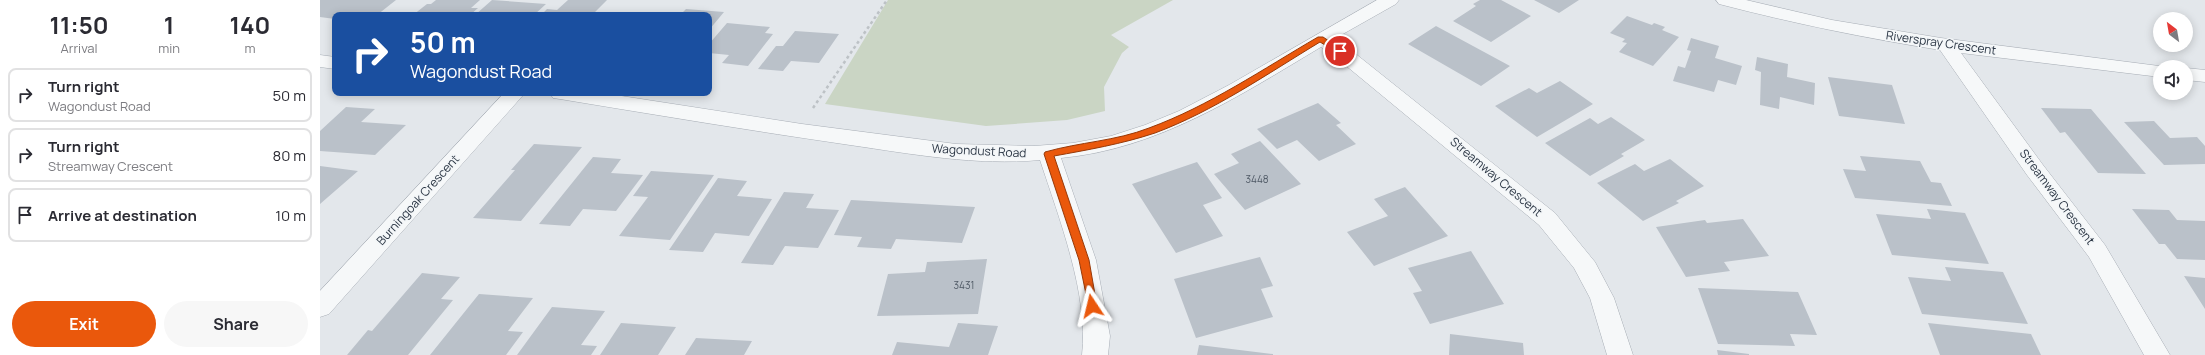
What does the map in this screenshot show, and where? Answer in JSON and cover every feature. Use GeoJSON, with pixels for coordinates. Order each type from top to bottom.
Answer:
{"type":"FeatureCollection","features":[{"type":"Feature","properties":{"kind":"street","name":"Wagondust Road"},"geometry":{"type":"LineString","coordinates":[[579,96],[798,130],[953,152],[1048,154],[1096,146],[1151,131],[1178,120],[1214,102],[1320,39],[1390,0]]}},
{"type":"Feature","properties":{"kind":"street","name":"Riverspray Crescent"},"geometry":{"type":"LineString","coordinates":[[1725,0],[1822,24],[1946,45],[2153,70]]}},
{"type":"Feature","properties":{"kind":"street","name":"Streamway Crescent"},"geometry":{"type":"LineString","coordinates":[[1320,39],[1340,51],[1547,219],[1583,262],[1602,298],[1620,355]]}},
{"type":"Feature","properties":{"kind":"street","name":"Streamway Crescent"},"geometry":{"type":"LineString","coordinates":[[1946,45],[2035,170],[2097,251],[2158,355]]}},
{"type":"Feature","properties":{"kind":"street"},"geometry":{"type":"LineString","coordinates":[[320,61],[332,62]]}},
{"type":"Feature","properties":{"kind":"street"},"geometry":{"type":"LineString","coordinates":[[2193,75],[2205,76]]}},
{"type":"Feature","properties":{"kind":"street","name":"Burningoak Crescent"},"geometry":{"type":"LineString","coordinates":[[320,307],[512,96]]}},
{"type":"Feature","properties":{"kind":"street"},"geometry":{"type":"LineString","coordinates":[[1048,154],[1084,260],[1098,336],[1095,355]]}},
{"type":"Feature","properties":{"kind":"path"},"geometry":{"type":"LineString","coordinates":[[798,130],[887,0]]}},
{"type":"Feature","properties":{"kind":"green space"},"geometry":{"type":"Polygon","coordinates":[[[888,0],[1173,0],[1111,35],[1129,47],[1122,53],[1104,87],[1105,111],[1067,120],[986,126],[825,104],[888,0]]]}},
{"type":"Feature","properties":{"kind":"building"},"geometry":{"type":"Polygon","coordinates":[[[320,0],[396,0],[381,12],[332,12],[332,19],[320,17],[320,0]]]}},
{"type":"Feature","properties":{"kind":"building"},"geometry":{"type":"Polygon","coordinates":[[[436,0],[480,0],[471,8],[478,8],[473,12],[417,12],[427,4],[431,4],[436,0]]]}},
{"type":"Feature","properties":{"kind":"building"},"geometry":{"type":"Polygon","coordinates":[[[492,0],[546,4],[537,12],[478,12],[492,0]]]}},
{"type":"Feature","properties":{"kind":"building"},"geometry":{"type":"Polygon","coordinates":[[[568,0],[607,0],[595,12],[544,12],[547,9],[557,10],[568,0]]]}},
{"type":"Feature","properties":{"kind":"building"},"geometry":{"type":"Polygon","coordinates":[[[1480,0],[1501,0],[1531,16],[1491,42],[1453,21],[1476,6],[1473,4],[1480,0]]]}},
{"type":"Feature","properties":{"kind":"building"},"geometry":{"type":"Polygon","coordinates":[[[1534,0],[1579,0],[1559,13],[1534,0]]]}},
{"type":"Feature","properties":{"kind":"building"},"geometry":{"type":"Polygon","coordinates":[[[686,9],[724,12],[712,26],[712,12],[683,12],[686,9]]]}},
{"type":"Feature","properties":{"kind":"building"},"geometry":{"type":"Polygon","coordinates":[[[1627,16],[1652,25],[1654,23],[1665,27],[1662,30],[1679,37],[1653,66],[1619,52],[1627,43],[1622,42],[1625,39],[1610,33],[1627,16]]]}},
{"type":"Feature","properties":{"kind":"building"},"geometry":{"type":"Polygon","coordinates":[[[727,23],[770,27],[765,33],[773,34],[748,66],[722,63],[729,55],[712,53],[712,40],[727,23]]]}},
{"type":"Feature","properties":{"kind":"building"},"geometry":{"type":"Polygon","coordinates":[[[1436,26],[1510,66],[1481,86],[1408,44],[1436,26]]]}},
{"type":"Feature","properties":{"kind":"building"},"geometry":{"type":"Polygon","coordinates":[[[795,31],[839,34],[819,63],[791,61],[783,71],[758,69],[776,46],[783,46],[795,31]]]}},
{"type":"Feature","properties":{"kind":"building"},"geometry":{"type":"Polygon","coordinates":[[[1691,38],[1719,46],[1715,58],[1742,66],[1736,85],[1718,80],[1714,92],[1673,81],[1678,66],[1685,68],[1691,51],[1687,50],[1691,38]]]}},
{"type":"Feature","properties":{"kind":"building"},"geometry":{"type":"Polygon","coordinates":[[[1757,57],[1788,64],[1787,77],[1815,83],[1814,105],[1780,97],[1779,109],[1760,105],[1761,72],[1755,70],[1757,57]]]}},
{"type":"Feature","properties":{"kind":"building"},"geometry":{"type":"Polygon","coordinates":[[[1828,77],[1892,85],[1905,124],[1839,116],[1828,77]]]}},
{"type":"Feature","properties":{"kind":"building"},"geometry":{"type":"Polygon","coordinates":[[[1560,81],[1593,104],[1537,137],[1495,106],[1529,88],[1537,93],[1560,81]]]}},
{"type":"Feature","properties":{"kind":"building"},"geometry":{"type":"Polygon","coordinates":[[[1318,103],[1341,123],[1336,125],[1356,144],[1319,161],[1297,140],[1277,149],[1257,129],[1318,103]]]}},
{"type":"Feature","properties":{"kind":"building"},"geometry":{"type":"Polygon","coordinates":[[[346,107],[375,109],[361,122],[406,125],[375,155],[320,151],[320,131],[346,107]]]}},
{"type":"Feature","properties":{"kind":"building"},"geometry":{"type":"Polygon","coordinates":[[[2041,108],[2091,109],[2146,174],[2098,173],[2065,132],[2060,133],[2041,108]]]}},
{"type":"Feature","properties":{"kind":"building"},"geometry":{"type":"Polygon","coordinates":[[[1611,117],[1645,140],[1621,154],[1624,156],[1590,176],[1545,143],[1590,118],[1598,124],[1611,117]]]}},
{"type":"Feature","properties":{"kind":"building"},"geometry":{"type":"Polygon","coordinates":[[[2154,121],[2170,138],[2197,137],[2205,146],[2205,164],[2164,165],[2124,122],[2154,121]]]}},
{"type":"Feature","properties":{"kind":"building"},"geometry":{"type":"Polygon","coordinates":[[[1260,141],[1301,184],[1245,210],[1214,174],[1239,163],[1231,154],[1260,141]]]}},
{"type":"Feature","properties":{"kind":"building"},"geometry":{"type":"Polygon","coordinates":[[[534,144],[582,147],[521,221],[473,218],[515,170],[511,170],[534,144]]]}},
{"type":"Feature","properties":{"kind":"building"},"geometry":{"type":"Polygon","coordinates":[[[1860,156],[1920,161],[1931,182],[1941,183],[1952,206],[1855,198],[1843,169],[1866,171],[1860,156]]]}},
{"type":"Feature","properties":{"kind":"building"},"geometry":{"type":"Polygon","coordinates":[[[593,157],[621,159],[611,173],[643,175],[616,211],[583,209],[570,226],[539,224],[593,157]]]}},
{"type":"Feature","properties":{"kind":"building"},"geometry":{"type":"Polygon","coordinates":[[[1670,159],[1704,186],[1676,201],[1679,203],[1643,221],[1597,183],[1635,164],[1644,171],[1670,159]]]}},
{"type":"Feature","properties":{"kind":"building"},"geometry":{"type":"Polygon","coordinates":[[[1197,162],[1222,198],[1203,205],[1223,236],[1176,253],[1132,184],[1197,162]]]}},
{"type":"Feature","properties":{"kind":"building"},"geometry":{"type":"Polygon","coordinates":[[[320,166],[358,171],[320,204],[320,166]]]}},
{"type":"Feature","properties":{"kind":"building"},"geometry":{"type":"Polygon","coordinates":[[[651,171],[714,175],[670,240],[619,236],[648,197],[633,196],[651,171]]]}},
{"type":"Feature","properties":{"kind":"building"},"geometry":{"type":"Polygon","coordinates":[[[718,178],[747,181],[737,196],[772,199],[749,236],[715,233],[703,252],[669,250],[718,178]]]}},
{"type":"Feature","properties":{"kind":"building"},"geometry":{"type":"Polygon","coordinates":[[[1405,187],[1448,236],[1374,266],[1347,232],[1388,216],[1374,199],[1405,187]]]}},
{"type":"Feature","properties":{"kind":"building"},"geometry":{"type":"Polygon","coordinates":[[[784,192],[814,194],[806,208],[839,210],[818,248],[785,246],[773,265],[741,263],[784,192]]]}},
{"type":"Feature","properties":{"kind":"building"},"geometry":{"type":"Polygon","coordinates":[[[851,200],[975,207],[962,243],[896,239],[891,249],[857,247],[862,237],[834,235],[851,200]]]}},
{"type":"Feature","properties":{"kind":"building"},"geometry":{"type":"Polygon","coordinates":[[[1927,209],[1965,213],[1989,264],[1892,255],[1876,214],[1931,219],[1927,209]]]}},
{"type":"Feature","properties":{"kind":"building"},"geometry":{"type":"Polygon","coordinates":[[[2132,209],[2169,210],[2177,220],[2205,221],[2205,260],[2177,259],[2165,244],[2159,244],[2132,209]]]}},
{"type":"Feature","properties":{"kind":"building"},"geometry":{"type":"Polygon","coordinates":[[[1743,219],[1769,256],[1724,262],[1730,271],[1686,277],[1656,227],[1705,220],[1707,223],[1743,219]]]}},
{"type":"Feature","properties":{"kind":"building"},"geometry":{"type":"Polygon","coordinates":[[[1471,251],[1504,304],[1430,324],[1413,293],[1422,291],[1408,268],[1471,251]]]}},
{"type":"Feature","properties":{"kind":"building"},"geometry":{"type":"Polygon","coordinates":[[[1260,257],[1273,286],[1261,289],[1273,317],[1196,338],[1174,279],[1260,257]]]}},
{"type":"Feature","properties":{"kind":"building"},"geometry":{"type":"Polygon","coordinates":[[[987,259],[978,314],[877,316],[888,274],[925,272],[927,262],[987,259]]]}},
{"type":"Feature","properties":{"kind":"building"},"geometry":{"type":"Polygon","coordinates":[[[1945,267],[2003,272],[2028,324],[1922,314],[1908,277],[1951,281],[1945,267]]]}},
{"type":"Feature","properties":{"kind":"building"},"geometry":{"type":"Polygon","coordinates":[[[422,273],[460,277],[441,299],[453,300],[408,355],[347,355],[368,330],[372,331],[422,273]]]}},
{"type":"Feature","properties":{"kind":"building"},"geometry":{"type":"Polygon","coordinates":[[[2184,276],[2205,278],[2205,309],[2184,276]]]}},
{"type":"Feature","properties":{"kind":"building"},"geometry":{"type":"Polygon","coordinates":[[[1698,288],[1798,292],[1817,335],[1790,334],[1795,346],[1718,344],[1698,288]]]}},
{"type":"Feature","properties":{"kind":"building"},"geometry":{"type":"Polygon","coordinates":[[[479,294],[533,298],[508,331],[523,332],[506,355],[430,355],[479,294]]]}},
{"type":"Feature","properties":{"kind":"building"},"geometry":{"type":"Polygon","coordinates":[[[552,307],[605,311],[581,345],[597,346],[591,355],[517,355],[552,307]]]}},
{"type":"Feature","properties":{"kind":"building"},"geometry":{"type":"Polygon","coordinates":[[[621,323],[676,327],[658,355],[600,355],[621,323]]]}},
{"type":"Feature","properties":{"kind":"building"},"geometry":{"type":"Polygon","coordinates":[[[958,323],[998,326],[988,355],[892,355],[897,342],[949,347],[958,323]]]}},
{"type":"Feature","properties":{"kind":"building"},"geometry":{"type":"Polygon","coordinates":[[[1928,323],[2031,334],[2041,355],[1940,355],[1928,323]]]}},
{"type":"Feature","properties":{"kind":"building"},"geometry":{"type":"Polygon","coordinates":[[[1450,334],[1523,343],[1524,355],[1449,355],[1450,334]]]}},
{"type":"Feature","properties":{"kind":"building"},"geometry":{"type":"Polygon","coordinates":[[[696,338],[752,341],[744,355],[685,355],[696,338]]]}},
{"type":"Feature","properties":{"kind":"building"},"geometry":{"type":"Polygon","coordinates":[[[1199,345],[1273,354],[1273,355],[1197,355],[1199,345]]]}},
{"type":"Feature","properties":{"kind":"building"},"geometry":{"type":"Polygon","coordinates":[[[1717,350],[1749,354],[1749,355],[1718,355],[1717,350]]]}},
{"type":"Feature","properties":{"kind":"route"},"geometry":{"type":"LineString","coordinates":[[1092,306],[1084,260],[1048,154],[1096,146],[1151,131],[1178,120],[1214,102],[1320,39],[1340,51]]}}]}
